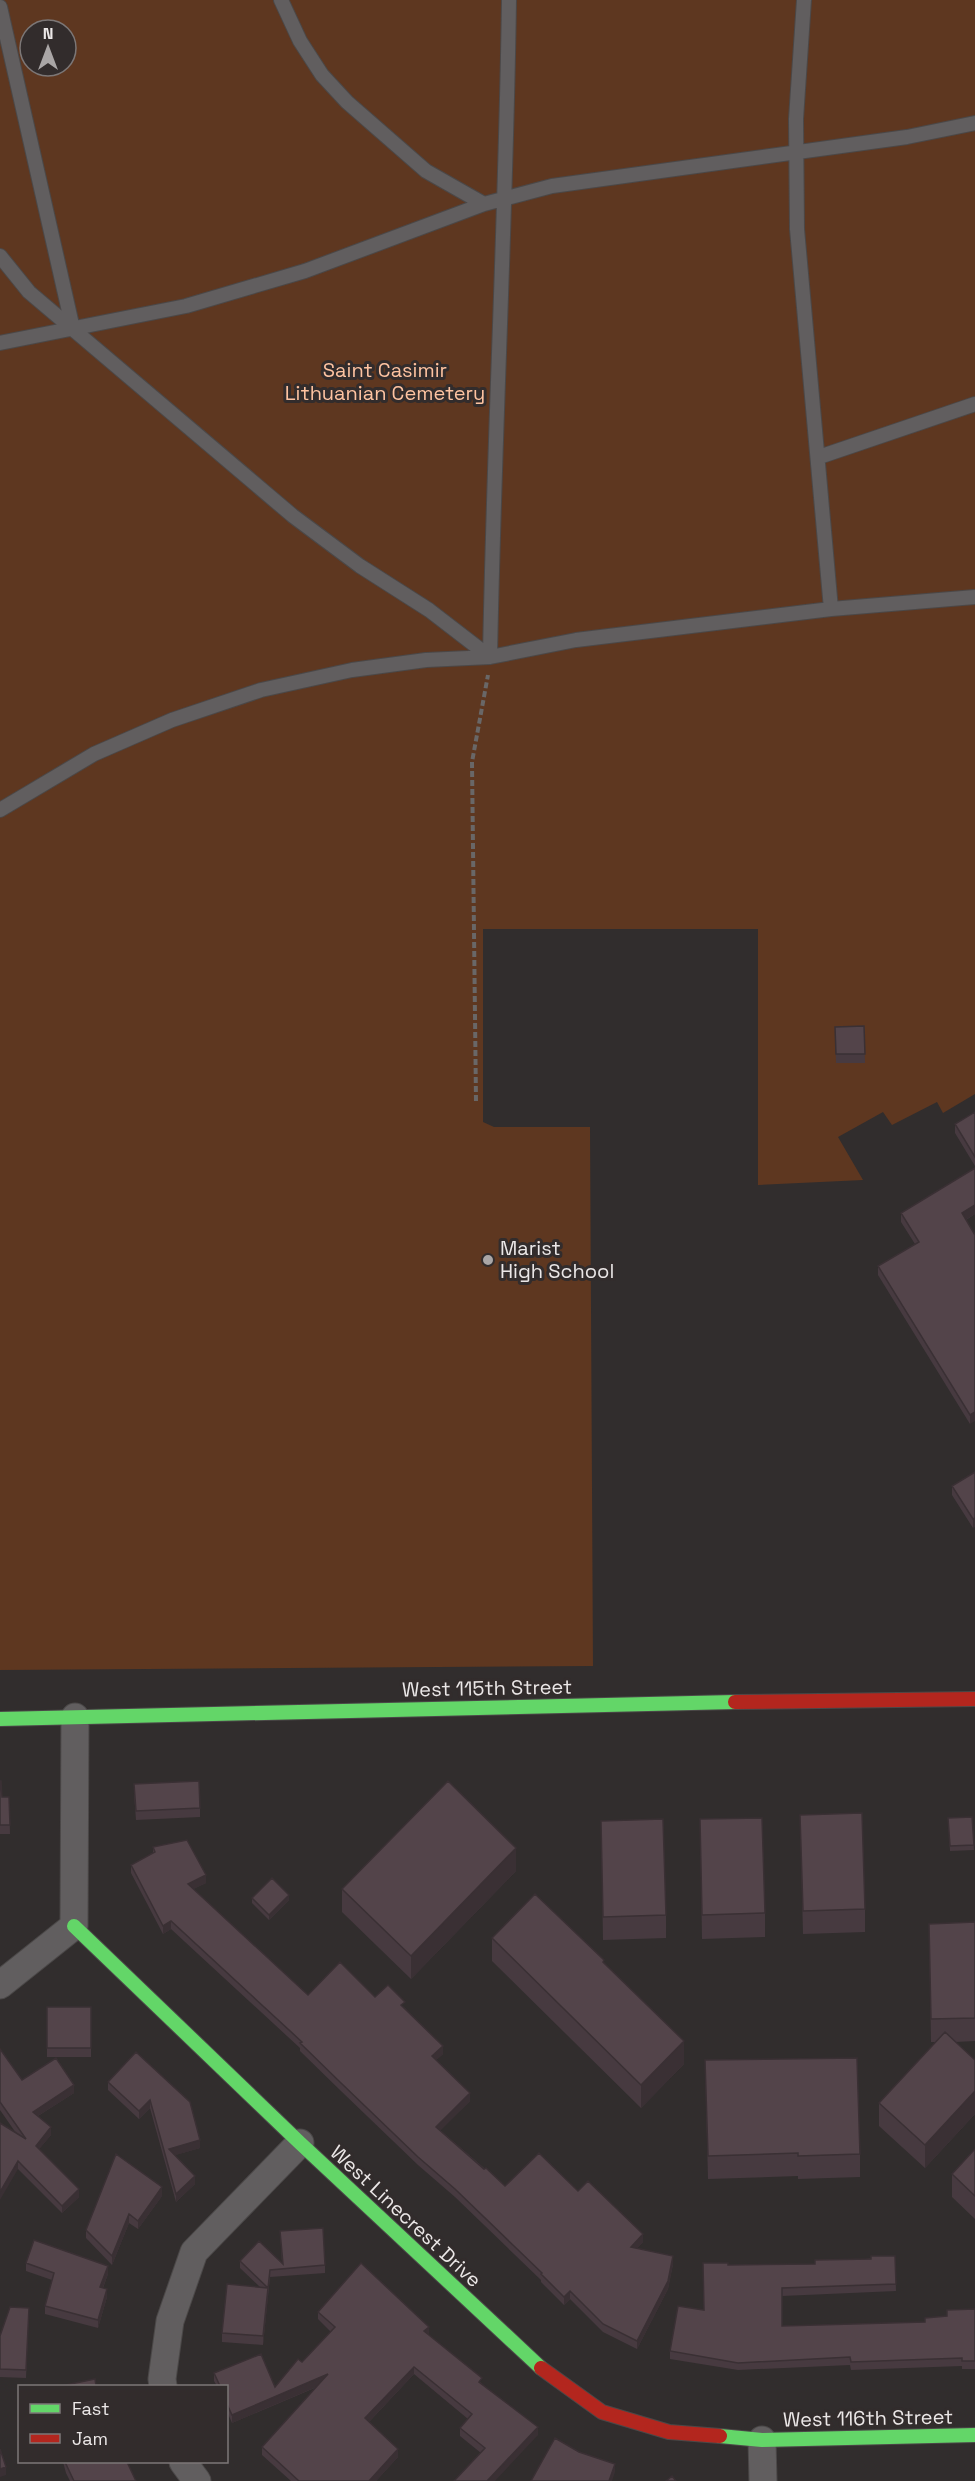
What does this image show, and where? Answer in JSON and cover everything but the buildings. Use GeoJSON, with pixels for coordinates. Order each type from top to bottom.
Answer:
{"type":"FeatureCollection","features":[{"type":"Feature","properties":{"kind":"street","name":"West 115th Street"},"geometry":{"type":"LineString","coordinates":[[0,1719],[550,1705],[975,1699]]}},
{"type":"Feature","properties":{"kind":"street"},"geometry":{"type":"LineString","coordinates":[[0,1985],[74,1926],[75,1717]]}},
{"type":"Feature","properties":{"kind":"street","name":"West Linecrest Drive"},"geometry":{"type":"LineString","coordinates":[[74,1926],[300,2143],[538,2366],[602,2412],[669,2432],[762,2440]]}},
{"type":"Feature","properties":{"kind":"street"},"geometry":{"type":"LineString","coordinates":[[163,2385],[170,2321],[194,2252],[300,2143]]}},
{"type":"Feature","properties":{"kind":"street","name":"West 116th Street"},"geometry":{"type":"LineString","coordinates":[[762,2440],[975,2435]]}},
{"type":"Feature","properties":{"kind":"street"},"geometry":{"type":"LineString","coordinates":[[762,2440],[763,2481]]}},
{"type":"Feature","properties":{"kind":"street"},"geometry":{"type":"LineString","coordinates":[[184,2463],[197,2481]]}},
{"type":"Feature","properties":{"kind":"lane"},"geometry":{"type":"LineString","coordinates":[[281,0],[300,41],[322,75],[347,102],[426,171],[484,204]]}},
{"type":"Feature","properties":{"kind":"lane"},"geometry":{"type":"LineString","coordinates":[[490,657],[493,478],[509,0]]}},
{"type":"Feature","properties":{"kind":"lane"},"geometry":{"type":"LineString","coordinates":[[804,0],[798,86],[797,229],[831,609]]}},
{"type":"Feature","properties":{"kind":"lane"},"geometry":{"type":"LineString","coordinates":[[0,7],[73,329]]}},
{"type":"Feature","properties":{"kind":"lane"},"geometry":{"type":"LineString","coordinates":[[0,343],[186,306],[305,271],[484,204],[552,186],[907,137],[975,123]]}},
{"type":"Feature","properties":{"kind":"lane"},"geometry":{"type":"LineString","coordinates":[[0,256],[29,292],[293,516],[360,566],[429,610],[490,657]]}},
{"type":"Feature","properties":{"kind":"lane"},"geometry":{"type":"LineString","coordinates":[[819,457],[975,404]]}},
{"type":"Feature","properties":{"kind":"lane"},"geometry":{"type":"LineString","coordinates":[[0,810],[94,754],[172,720],[261,690],[352,670],[426,660],[490,657],[576,640],[831,609],[975,597]]}},
{"type":"Feature","properties":{"kind":"path"},"geometry":{"type":"LineString","coordinates":[[477,1101],[472,762],[490,657]]}},
{"type":"Feature","properties":{"kind":"green space","name":"Saint Casimir Lithuanian Cemetery"},"geometry":{"type":"Polygon","coordinates":[[[0,0],[975,0],[975,1094],[943,1113],[937,1102],[892,1125],[883,1112],[838,1137],[863,1180],[758,1185],[758,929],[483,929],[483,1122],[494,1127],[590,1127],[593,1666],[0,1670],[0,0]]]}},
{"type":"Feature","properties":{"kind":"traffic: fast"},"geometry":{"type":"LineString","coordinates":[[0,1719],[735,1702]]}},
{"type":"Feature","properties":{"kind":"traffic: fast"},"geometry":{"type":"LineString","coordinates":[[74,1926],[300,2143],[541,2368]]}},
{"type":"Feature","properties":{"kind":"traffic: fast"},"geometry":{"type":"LineString","coordinates":[[720,2436],[762,2440],[975,2435]]}},
{"type":"Feature","properties":{"kind":"traffic: jam"},"geometry":{"type":"LineString","coordinates":[[735,1702],[975,1699]]}},
{"type":"Feature","properties":{"kind":"traffic: jam"},"geometry":{"type":"LineString","coordinates":[[541,2368],[602,2412],[669,2432],[720,2436]]}},
{"type":"Feature","properties":{"kind":"place","name":"Marist High School"},"geometry":{"type":"Point","coordinates":[488,1260]}}]}
